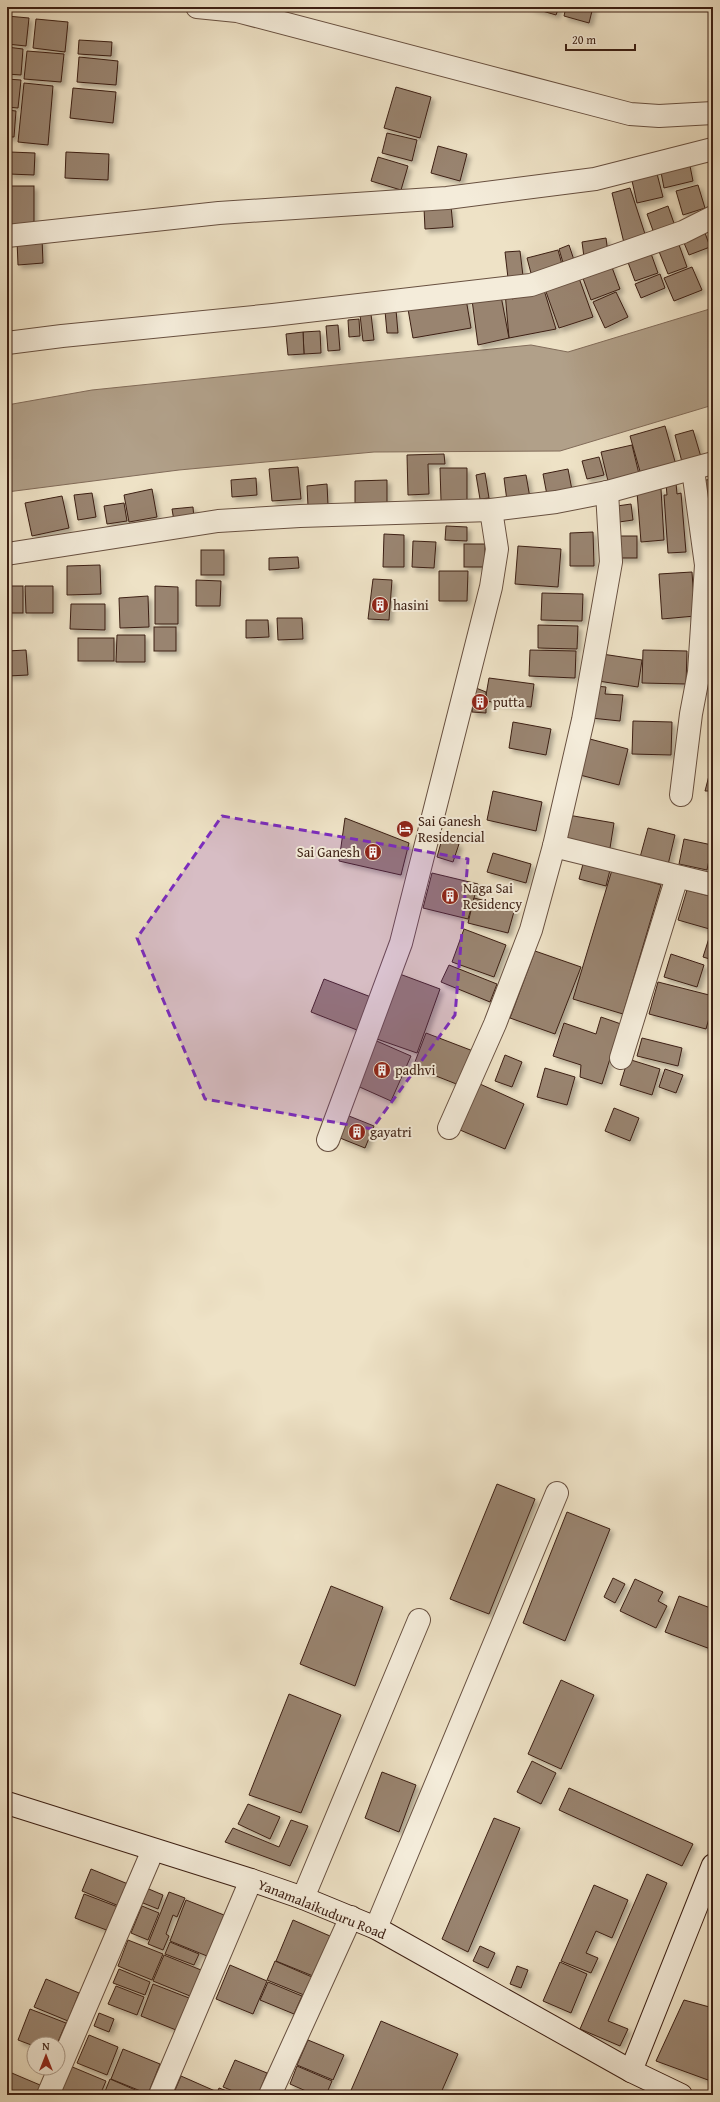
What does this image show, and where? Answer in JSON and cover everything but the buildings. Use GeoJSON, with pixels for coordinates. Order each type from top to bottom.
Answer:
{"type":"FeatureCollection","features":[{"type":"Feature","properties":{"kind":"street"},"geometry":{"type":"LineString","coordinates":[[197,7],[238,9],[630,114],[659,116],[713,113]]}},
{"type":"Feature","properties":{"kind":"street"},"geometry":{"type":"LineString","coordinates":[[7,236],[219,213],[447,198],[595,179],[713,149]]}},
{"type":"Feature","properties":{"kind":"street"},"geometry":{"type":"LineString","coordinates":[[7,343],[62,336],[273,316],[531,285],[683,232],[713,217]]}},
{"type":"Feature","properties":{"kind":"street"},"geometry":{"type":"LineString","coordinates":[[7,554],[218,521],[300,516],[492,510],[556,502],[607,492],[692,470],[713,463]]}},
{"type":"Feature","properties":{"kind":"street"},"geometry":{"type":"LineString","coordinates":[[681,795],[691,714],[700,672],[706,565],[692,470]]}},
{"type":"Feature","properties":{"kind":"street"},"geometry":{"type":"LineString","coordinates":[[449,1128],[495,1024],[531,930],[554,846],[583,720],[611,562],[607,492]]}},
{"type":"Feature","properties":{"kind":"street"},"geometry":{"type":"LineString","coordinates":[[328,1140],[401,943],[492,587],[497,549],[492,510]]}},
{"type":"Feature","properties":{"kind":"street"},"geometry":{"type":"LineString","coordinates":[[554,846],[713,885]]}},
{"type":"Feature","properties":{"kind":"street"},"geometry":{"type":"LineString","coordinates":[[622,1058],[677,877]]}},
{"type":"Feature","properties":{"kind":"street"},"geometry":{"type":"LineString","coordinates":[[376,1928],[557,1493]]}},
{"type":"Feature","properties":{"kind":"street"},"geometry":{"type":"LineString","coordinates":[[303,1898],[419,1620]]}},
{"type":"Feature","properties":{"kind":"street","name":"Yanamalaikuduru Road"},"geometry":{"type":"LineString","coordinates":[[7,1803],[251,1880],[351,1917],[376,1928],[631,2071],[676,2094]]}},
{"type":"Feature","properties":{"kind":"street"},"geometry":{"type":"LineString","coordinates":[[48,2095],[153,1850]]}},
{"type":"Feature","properties":{"kind":"street"},"geometry":{"type":"LineString","coordinates":[[631,2071],[713,1865]]}},
{"type":"Feature","properties":{"kind":"street"},"geometry":{"type":"LineString","coordinates":[[160,2095],[251,1880]]}},
{"type":"Feature","properties":{"kind":"street"},"geometry":{"type":"LineString","coordinates":[[270,2095],[351,1917]]}},
{"type":"Feature","properties":{"kind":"highlighted area"},"geometry":{"type":"Polygon","coordinates":[[[222,816],[468,859],[455,1015],[372,1129],[205,1099],[137,938],[222,816]]]}},
{"type":"Feature","properties":{"kind":"shaded area"},"geometry":{"type":"Polygon","coordinates":[[[713,308],[713,405],[560,451],[374,452],[179,470],[7,492],[7,405],[92,390],[531,345],[568,352],[713,308]]]}},
{"type":"Feature","properties":{"kind":"place","name":"hasini"},"geometry":{"type":"Point","coordinates":[380,605]}},
{"type":"Feature","properties":{"kind":"place","name":"putta"},"geometry":{"type":"Point","coordinates":[480,702]}},
{"type":"Feature","properties":{"kind":"place","name":"Sai Ganesh Residencial"},"geometry":{"type":"Point","coordinates":[405,829]}},
{"type":"Feature","properties":{"kind":"place","name":"Sai Ganesh"},"geometry":{"type":"Point","coordinates":[373,852]}},
{"type":"Feature","properties":{"kind":"place","name":"Naga Sai Residency"},"geometry":{"type":"Point","coordinates":[450,896]}},
{"type":"Feature","properties":{"kind":"place","name":"padhvi"},"geometry":{"type":"Point","coordinates":[382,1070]}},
{"type":"Feature","properties":{"kind":"place","name":"gayatri"},"geometry":{"type":"Point","coordinates":[357,1132]}}]}
